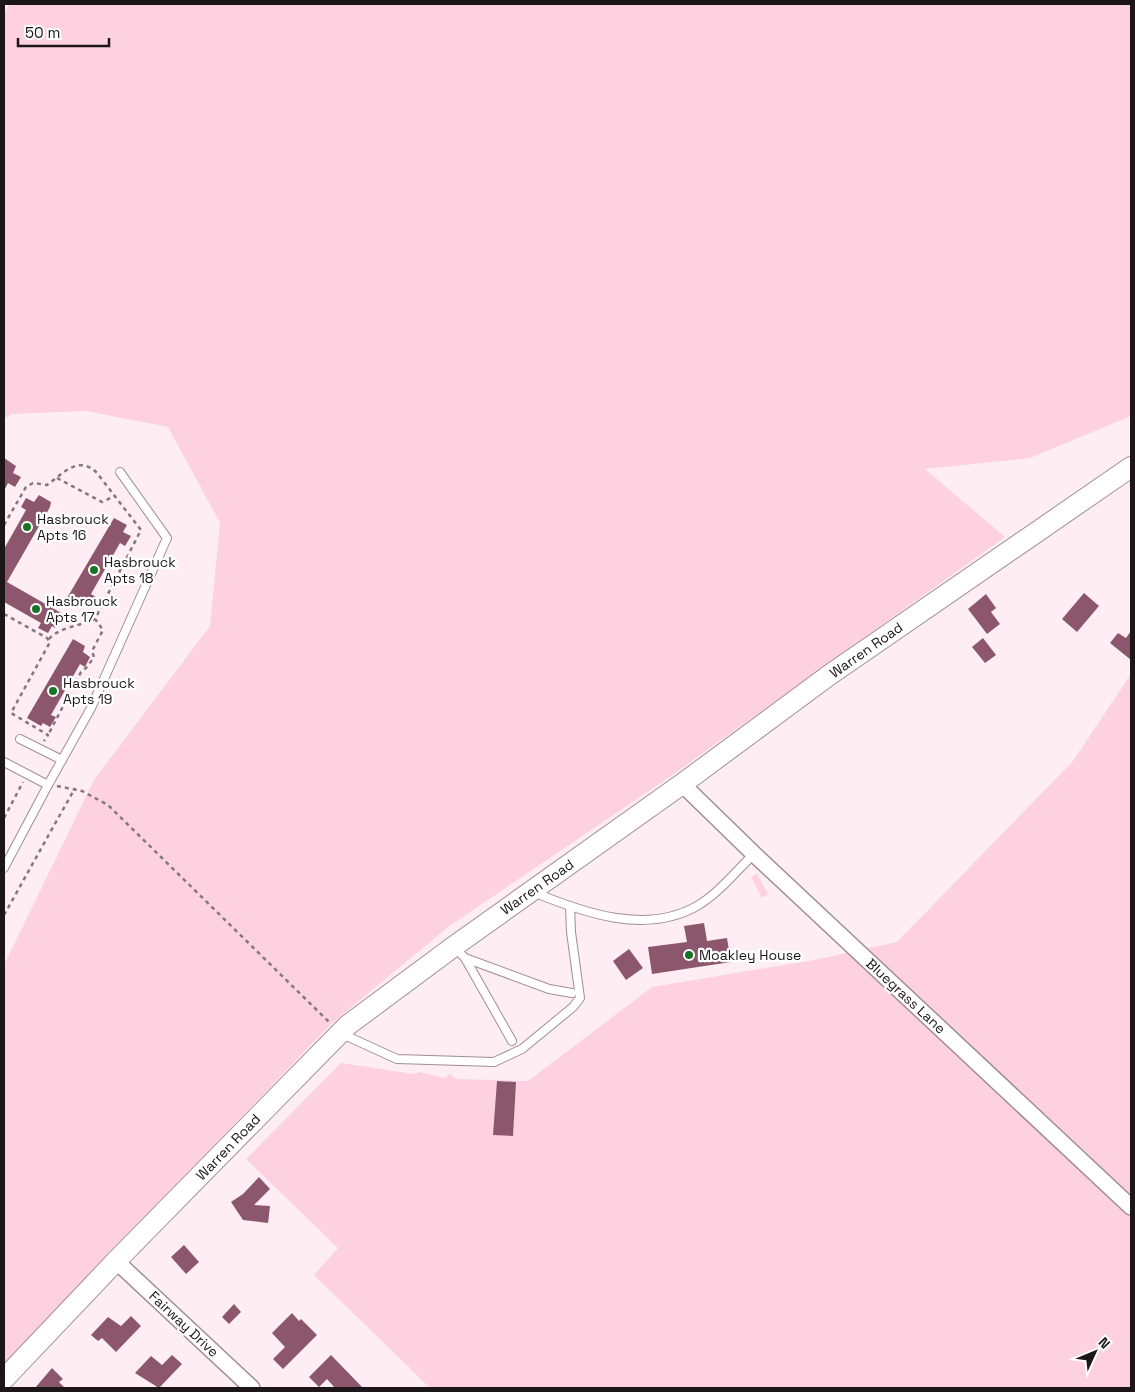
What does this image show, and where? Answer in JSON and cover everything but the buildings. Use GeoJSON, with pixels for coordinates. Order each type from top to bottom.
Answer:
{"type":"FeatureCollection","features":[{"type":"Feature","properties":{"kind":"street","name":"Warren Road"},"geometry":{"type":"LineString","coordinates":[[4,1379],[116,1260],[340,1033],[459,952],[531,891],[682,784],[828,676],[1131,466]]}},
{"type":"Feature","properties":{"kind":"street","name":"Bluegrass Lane"},"geometry":{"type":"LineString","coordinates":[[682,784],[754,854],[1131,1207]]}},
{"type":"Feature","properties":{"kind":"street","name":"Fairway Drive"},"geometry":{"type":"LineString","coordinates":[[116,1260],[252,1388]]}},
{"type":"Feature","properties":{"kind":"lane"},"geometry":{"type":"LineString","coordinates":[[4,868],[91,708],[167,538],[120,472]]}},
{"type":"Feature","properties":{"kind":"lane"},"geometry":{"type":"LineString","coordinates":[[20,739],[62,760]]}},
{"type":"Feature","properties":{"kind":"lane"},"geometry":{"type":"LineString","coordinates":[[4,762],[48,785]]}},
{"type":"Feature","properties":{"kind":"lane"},"geometry":{"type":"LineString","coordinates":[[531,891],[570,906],[617,918],[657,921],[678,915],[699,905],[754,854]]}},
{"type":"Feature","properties":{"kind":"lane"},"geometry":{"type":"LineString","coordinates":[[340,1033],[381,1053],[407,1061],[477,1063],[494,1062],[511,1056],[543,1032],[580,998],[571,932],[570,906]]}},
{"type":"Feature","properties":{"kind":"lane"},"geometry":{"type":"LineString","coordinates":[[459,952],[549,988],[572,993]]}},
{"type":"Feature","properties":{"kind":"lane"},"geometry":{"type":"LineString","coordinates":[[459,952],[512,1041]]}},
{"type":"Feature","properties":{"kind":"path"},"geometry":{"type":"LineString","coordinates":[[4,525],[26,487],[33,483],[47,485],[73,466],[90,467],[141,530],[95,619],[60,631],[48,639]]}},
{"type":"Feature","properties":{"kind":"path"},"geometry":{"type":"LineString","coordinates":[[57,478],[102,502],[115,496]]}},
{"type":"Feature","properties":{"kind":"path"},"geometry":{"type":"LineString","coordinates":[[4,614],[48,639]]}},
{"type":"Feature","properties":{"kind":"path"},"geometry":{"type":"LineString","coordinates":[[39,750],[81,672],[87,668],[94,657],[92,651],[103,630],[95,619]]}},
{"type":"Feature","properties":{"kind":"path"},"geometry":{"type":"LineString","coordinates":[[48,639],[47,650],[11,714],[48,735]]}},
{"type":"Feature","properties":{"kind":"path"},"geometry":{"type":"LineString","coordinates":[[4,818],[27,774]]}},
{"type":"Feature","properties":{"kind":"path"},"geometry":{"type":"LineString","coordinates":[[48,785],[75,788],[108,805],[340,1033]]}},
{"type":"Feature","properties":{"kind":"path"},"geometry":{"type":"LineString","coordinates":[[4,915],[75,788]]}},
{"type":"Feature","properties":{"kind":"shaded area"},"geometry":{"type":"Polygon","coordinates":[[[9,4],[1131,4],[1131,416],[1030,458],[925,469],[1005,537],[668,778],[448,927],[331,1024],[4,1364],[4,965],[94,780],[210,626],[220,523],[168,427],[86,411],[12,414],[4,419],[4,14],[9,4]]]}},
{"type":"Feature","properties":{"kind":"shaded area"},"geometry":{"type":"Polygon","coordinates":[[[1131,674],[1131,1388],[430,1388],[314,1275],[338,1248],[246,1159],[341,1063],[414,1074],[419,1072],[444,1078],[450,1074],[456,1079],[528,1081],[652,987],[814,960],[897,942],[1073,761],[1131,674]]]}},
{"type":"Feature","properties":{"kind":"shaded area"},"geometry":{"type":"Polygon","coordinates":[[[757,874],[768,894],[762,898],[751,877],[757,874]]]}},
{"type":"Feature","properties":{"kind":"place","name":"Hasbrouck Apts 16"},"geometry":{"type":"Point","coordinates":[27,527]}},
{"type":"Feature","properties":{"kind":"place","name":"Hasbrouck Apts 18"},"geometry":{"type":"Point","coordinates":[94,570]}},
{"type":"Feature","properties":{"kind":"place","name":"Hasbrouck Apts 17"},"geometry":{"type":"Point","coordinates":[36,609]}},
{"type":"Feature","properties":{"kind":"place","name":"Hasbrouck Apts 19"},"geometry":{"type":"Point","coordinates":[53,691]}},
{"type":"Feature","properties":{"kind":"place","name":"Moakley House"},"geometry":{"type":"Point","coordinates":[689,955]}}]}
